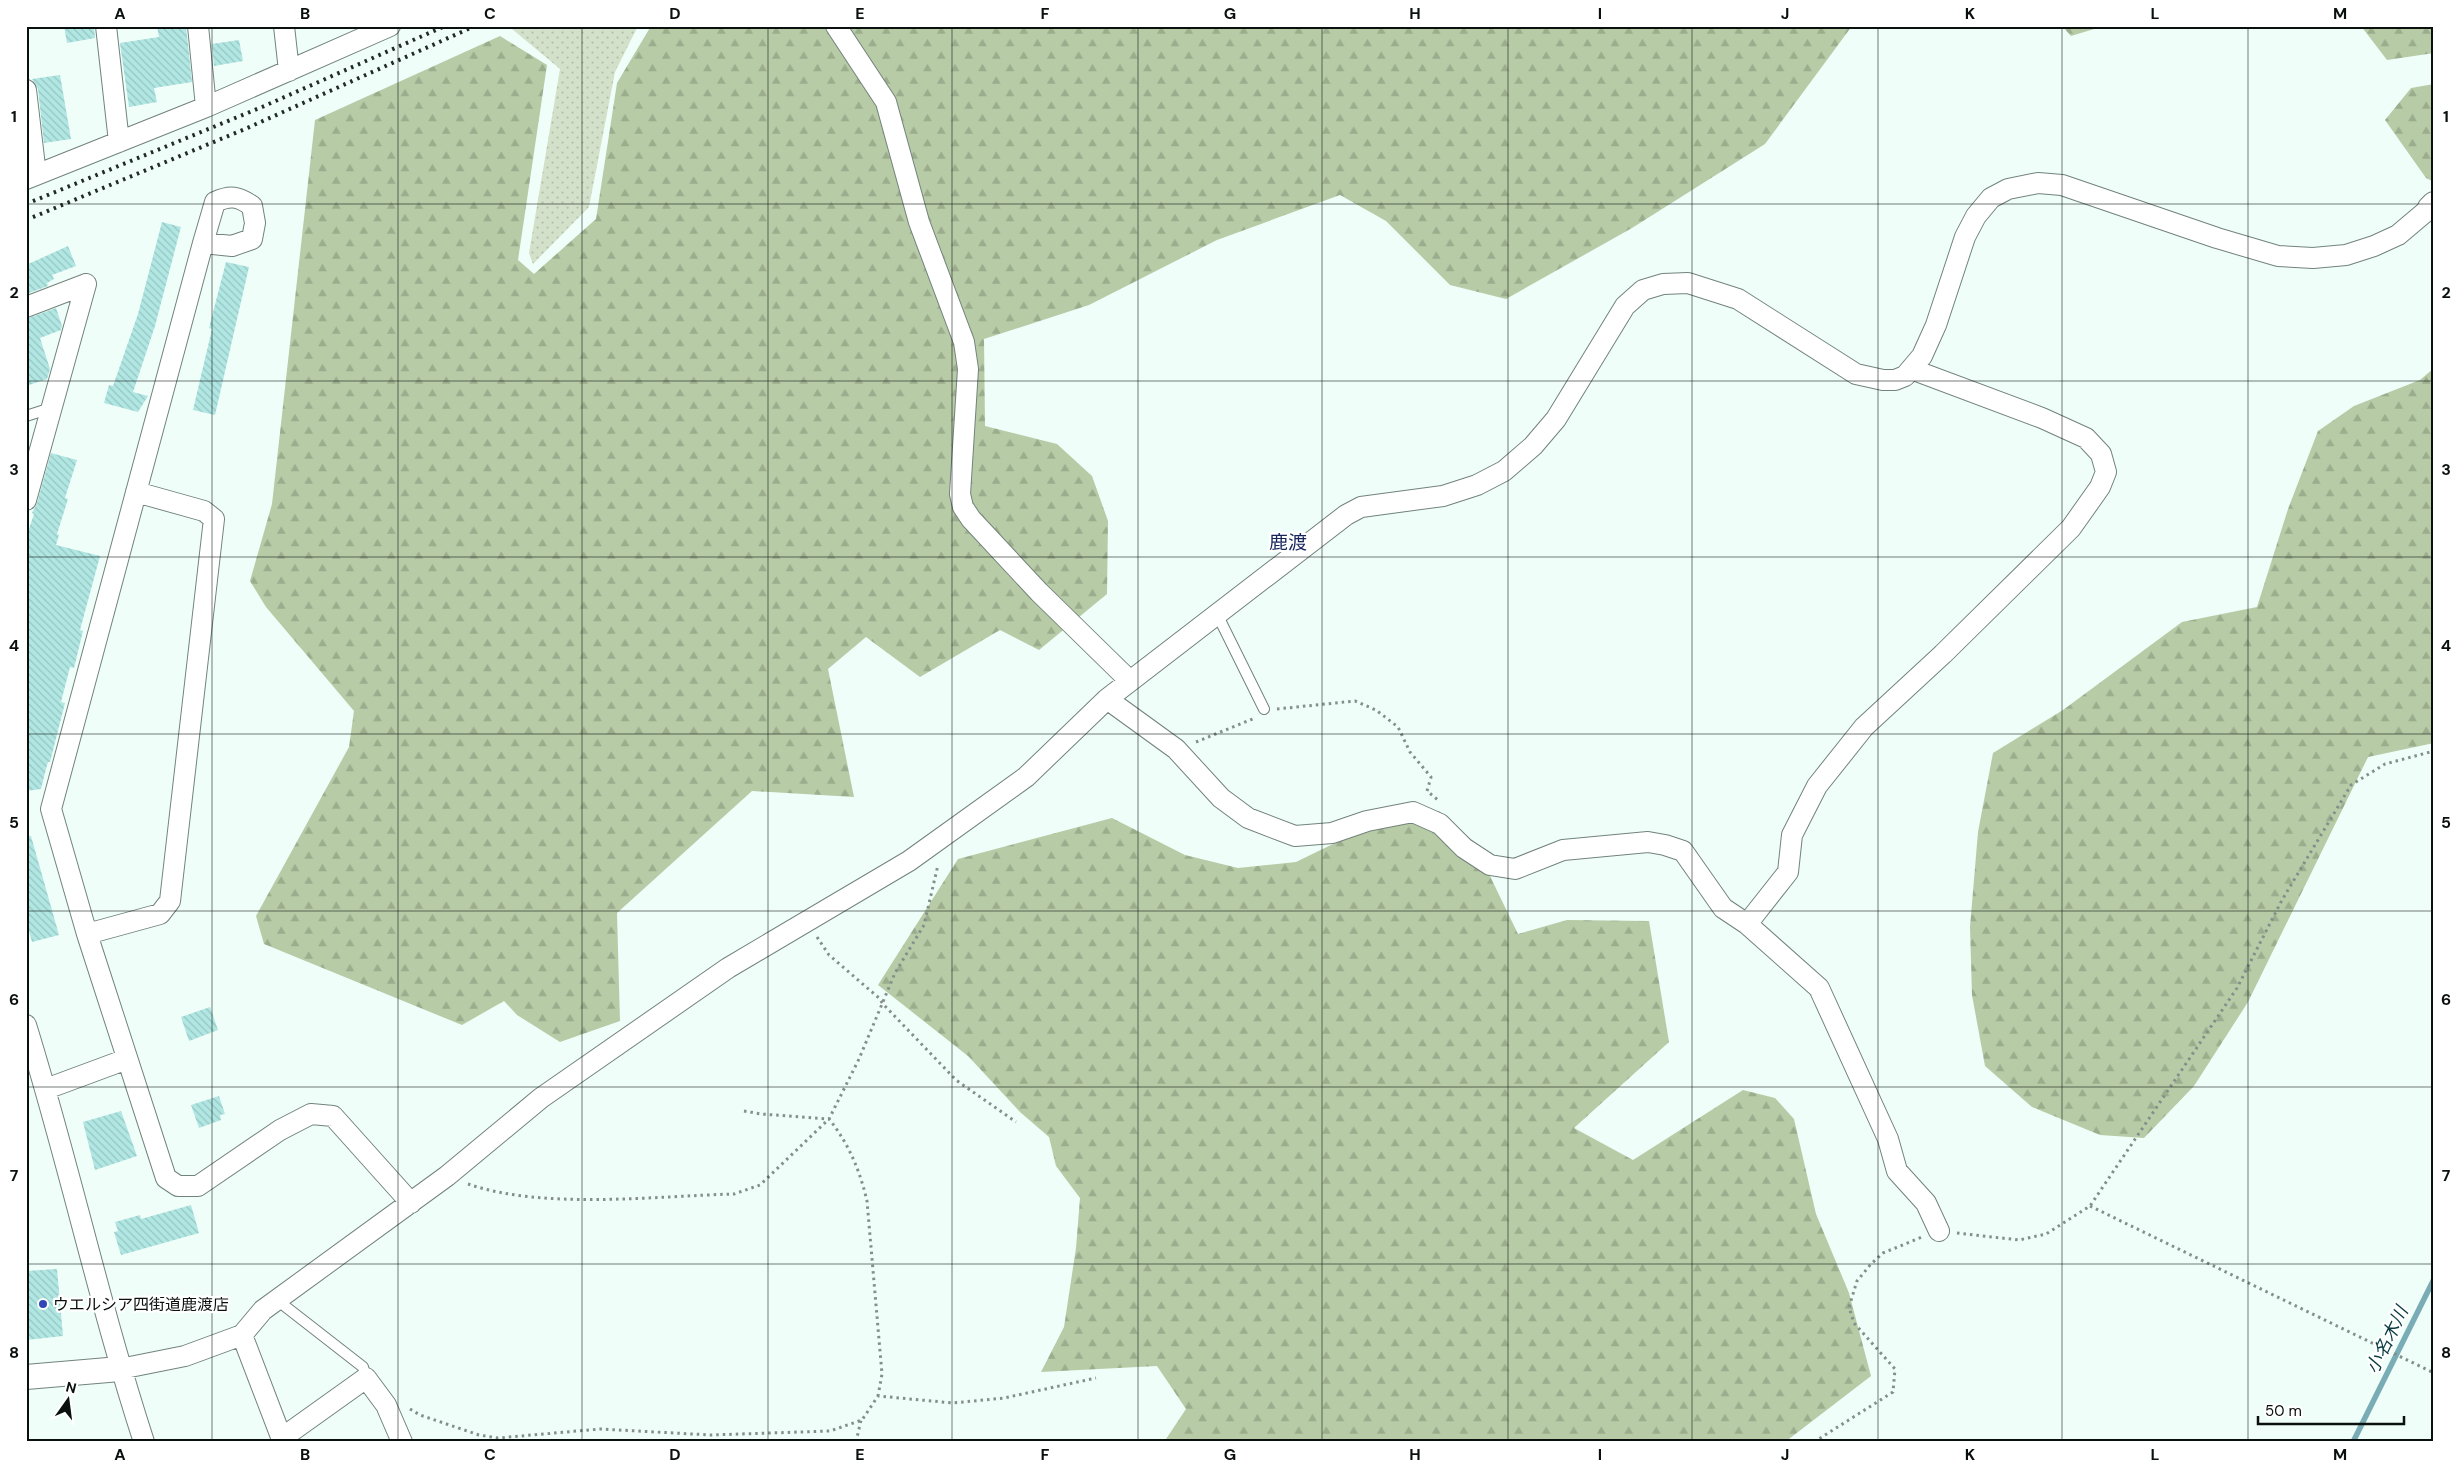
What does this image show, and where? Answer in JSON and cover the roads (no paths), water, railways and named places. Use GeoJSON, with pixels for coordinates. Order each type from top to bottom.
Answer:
{"type":"FeatureCollection","features":[{"type":"Feature","properties":{"kind":"street"},"geometry":{"type":"LineString","coordinates":[[106,26],[119,142]]}},
{"type":"Feature","properties":{"kind":"street"},"geometry":{"type":"LineString","coordinates":[[198,26],[206,107]]}},
{"type":"Feature","properties":{"kind":"street"},"geometry":{"type":"LineString","coordinates":[[284,26],[289,71]]}},
{"type":"Feature","properties":{"kind":"street"},"geometry":{"type":"LineString","coordinates":[[26,90],[31,177],[206,107],[289,71],[367,31],[390,26]]}},
{"type":"Feature","properties":{"kind":"street"},"geometry":{"type":"LineString","coordinates":[[836,26],[886,102],[919,222],[964,342],[968,370],[960,494],[963,507],[971,519],[1039,592],[1130,681]]}},
{"type":"Feature","properties":{"kind":"street"},"geometry":{"type":"LineString","coordinates":[[26,1377],[120,1369],[185,1356],[242,1335],[263,1310],[411,1203],[549,1093],[728,968],[909,861],[1026,777],[1107,699],[1354,511],[1361,507],[1443,496],[1477,485],[1504,471],[1533,446],[1556,419],[1625,306],[1644,290],[1663,284],[1688,283],[1738,299],[1856,374],[1883,380],[1894,380],[1905,376],[1922,356],[1936,324],[1965,237],[1976,216],[1991,198],[2008,189],[2038,183],[2062,185],[2278,256],[2313,258],[2346,255],[2374,246],[2398,235],[2432,206]]}},
{"type":"Feature","properties":{"kind":"street"},"geometry":{"type":"LineString","coordinates":[[203,243],[51,809],[87,934],[166,1178],[178,1186],[198,1186],[280,1130],[311,1114],[319,1114],[333,1116],[411,1203]]}},
{"type":"Feature","properties":{"kind":"street"},"geometry":{"type":"LineString","coordinates":[[26,307],[86,284],[26,500]]}},
{"type":"Feature","properties":{"kind":"street"},"geometry":{"type":"LineString","coordinates":[[1747,924],[1788,872],[1792,835],[1817,786],[1846,749],[1864,727],[1943,654],[2071,528],[2100,487],[2106,472],[2101,454],[2086,438],[2042,418],[1911,369]]}},
{"type":"Feature","properties":{"kind":"street"},"geometry":{"type":"LineString","coordinates":[[87,934],[160,914],[170,901],[213,529],[214,519],[204,511],[136,492]]}},
{"type":"Feature","properties":{"kind":"street"},"geometry":{"type":"LineString","coordinates":[[1107,699],[1176,750],[1221,798],[1248,818],[1295,836],[1332,833],[1367,821],[1413,812],[1440,824],[1464,848],[1490,865],[1515,869],[1563,850],[1648,842],[1666,845],[1684,852],[1723,908],[1747,924],[1818,988],[1888,1139],[1896,1171],[1926,1203],[1940,1230]]}},
{"type":"Feature","properties":{"kind":"street"},"geometry":{"type":"LineString","coordinates":[[26,1025],[46,1089],[120,1369],[144,1442]]}},
{"type":"Feature","properties":{"kind":"street"},"geometry":{"type":"LineString","coordinates":[[46,1089],[128,1059]]}},
{"type":"Feature","properties":{"kind":"street"},"geometry":{"type":"LineString","coordinates":[[242,1335],[282,1440],[366,1378],[386,1405],[402,1442]]}},
{"type":"Feature","properties":{"kind":"lane"},"geometry":{"type":"LineString","coordinates":[[26,416],[52,408]]}},
{"type":"Feature","properties":{"kind":"lane"},"geometry":{"type":"LineString","coordinates":[[1217,614],[1264,709]]}},
{"type":"Feature","properties":{"kind":"lane"},"geometry":{"type":"LineString","coordinates":[[277,1300],[363,1367],[366,1378]]}},
{"type":"Feature","properties":{"kind":"waterway","name":"小名木川"},"geometry":{"type":"LineString","coordinates":[[2353,1442],[2434,1279]]}},
{"type":"Feature","properties":{"kind":"railway"},"geometry":{"type":"LineString","coordinates":[[26,204],[262,107],[445,26]]}},
{"type":"Feature","properties":{"kind":"railway"},"geometry":{"type":"LineString","coordinates":[[26,220],[245,129],[475,26]]}},
{"type":"Feature","properties":{"kind":"place","name":"ウエルシア四街道鹿渡店"},"geometry":{"type":"Point","coordinates":[43,1304]}},
{"type":"Feature","properties":{"kind":"district","name":"鹿渡"},"geometry":{"type":"Point","coordinates":[1288,542]}}]}
